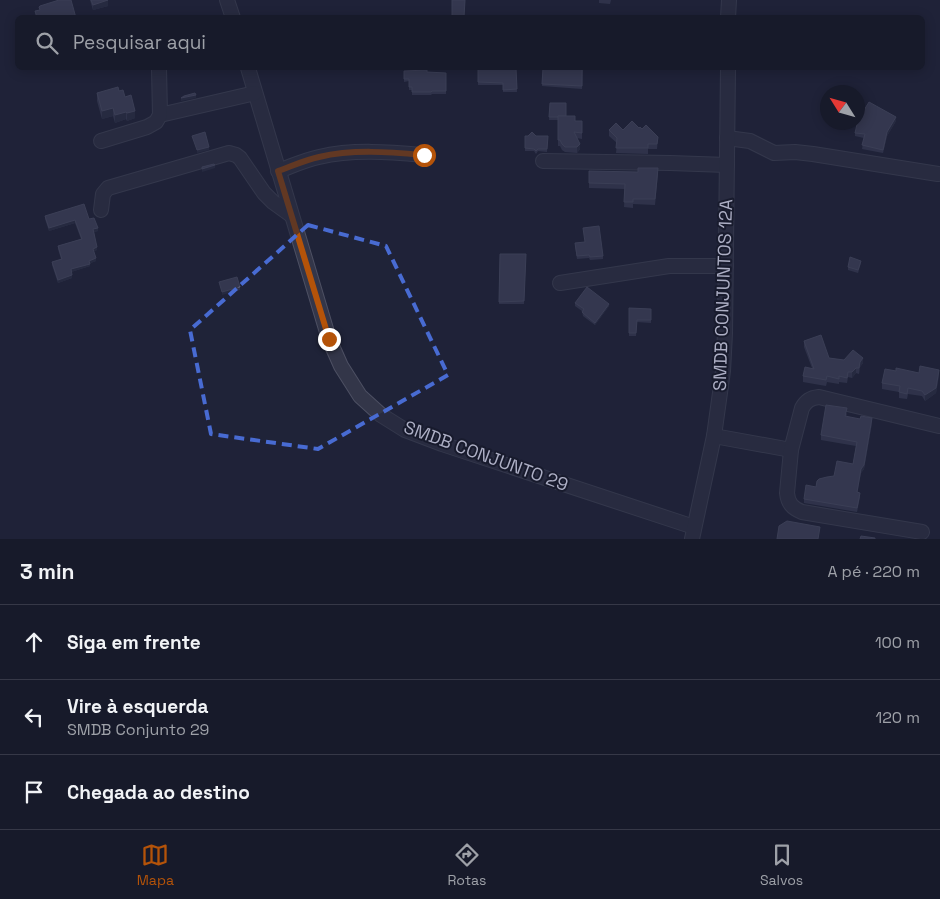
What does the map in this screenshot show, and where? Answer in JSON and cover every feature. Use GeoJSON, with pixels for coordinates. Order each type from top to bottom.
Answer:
{"type":"FeatureCollection","features":[{"type":"Feature","properties":{"kind":"street"},"geometry":{"type":"LineString","coordinates":[[228,0],[232,15]]}},
{"type":"Feature","properties":{"kind":"street"},"geometry":{"type":"LineString","coordinates":[[728,0],[728,15]]}},
{"type":"Feature","properties":{"kind":"street"},"geometry":{"type":"LineString","coordinates":[[101,141],[148,127],[156,122],[160,115],[159,70]]}},
{"type":"Feature","properties":{"kind":"street","name":"SMDB CONJUNTO 29"},"geometry":{"type":"LineString","coordinates":[[249,70],[329,339],[341,366],[360,396],[381,415],[406,430],[693,533]]}},
{"type":"Feature","properties":{"kind":"street","name":"SMDB CONJUNTOS 12A"},"geometry":{"type":"LineString","coordinates":[[693,533],[714,436],[723,371],[728,70]]}},
{"type":"Feature","properties":{"kind":"street"},"geometry":{"type":"LineString","coordinates":[[160,115],[255,93]]}},
{"type":"Feature","properties":{"kind":"street"},"geometry":{"type":"LineString","coordinates":[[728,138],[750,141],[774,153],[796,152],[813,154],[939,174]]}},
{"type":"Feature","properties":{"kind":"street"},"geometry":{"type":"LineString","coordinates":[[278,171],[318,157],[347,152],[424,155]]}},
{"type":"Feature","properties":{"kind":"street"},"geometry":{"type":"LineString","coordinates":[[101,210],[103,194],[108,188],[229,153],[240,158],[264,193],[291,215]]}},
{"type":"Feature","properties":{"kind":"street"},"geometry":{"type":"LineString","coordinates":[[543,161],[727,165]]}},
{"type":"Feature","properties":{"kind":"street"},"geometry":{"type":"LineString","coordinates":[[560,282],[669,266],[726,266]]}},
{"type":"Feature","properties":{"kind":"street"},"geometry":{"type":"LineString","coordinates":[[922,532],[802,512],[795,509],[790,505],[787,493],[791,450],[802,408],[811,398],[819,397],[939,426]]}},
{"type":"Feature","properties":{"kind":"street"},"geometry":{"type":"LineString","coordinates":[[714,436],[791,450]]}},
{"type":"Feature","properties":{"kind":"highlighted area"},"geometry":{"type":"Polygon","coordinates":[[[308,225],[386,246],[448,375],[318,449],[211,434],[190,330],[308,225]]]}},
{"type":"Feature","properties":{"kind":"building"},"geometry":{"type":"Polygon","coordinates":[[[59,0],[71,0],[75,15],[36,15],[35,11],[40,10],[40,6],[59,0]]]}},
{"type":"Feature","properties":{"kind":"building"},"geometry":{"type":"Polygon","coordinates":[[[91,0],[108,0],[93,5],[91,0]]]}},
{"type":"Feature","properties":{"kind":"building"},"geometry":{"type":"Polygon","coordinates":[[[452,0],[465,0],[464,15],[452,15],[452,0]]]}},
{"type":"Feature","properties":{"kind":"building"},"geometry":{"type":"Polygon","coordinates":[[[427,70],[427,72],[446,73],[446,91],[412,92],[412,87],[409,87],[409,79],[404,79],[404,71],[427,70]]]}},
{"type":"Feature","properties":{"kind":"building"},"geometry":{"type":"Polygon","coordinates":[[[478,70],[516,70],[517,89],[503,90],[503,83],[478,82],[478,70]]]}},
{"type":"Feature","properties":{"kind":"building"},"geometry":{"type":"Polygon","coordinates":[[[543,70],[582,70],[582,86],[542,84],[543,70]]]}},
{"type":"Feature","properties":{"kind":"building"},"geometry":{"type":"Polygon","coordinates":[[[118,87],[119,91],[123,90],[125,97],[131,95],[135,111],[115,115],[113,108],[102,111],[97,93],[118,87]]]}},
{"type":"Feature","properties":{"kind":"building"},"geometry":{"type":"Polygon","coordinates":[[[195,93],[196,95],[181,98],[184,96],[195,93]]]}},
{"type":"Feature","properties":{"kind":"building"},"geometry":{"type":"Polygon","coordinates":[[[869,102],[896,117],[887,132],[883,150],[862,145],[865,134],[855,133],[856,130],[865,130],[865,109],[869,102]]]}},
{"type":"Feature","properties":{"kind":"building"},"geometry":{"type":"Polygon","coordinates":[[[550,103],[566,103],[566,116],[549,117],[550,103]]]}},
{"type":"Feature","properties":{"kind":"building"},"geometry":{"type":"Polygon","coordinates":[[[558,116],[575,116],[575,121],[582,121],[582,133],[574,132],[580,144],[577,147],[565,147],[558,140],[558,116]]]}},
{"type":"Feature","properties":{"kind":"building"},"geometry":{"type":"Polygon","coordinates":[[[632,121],[642,129],[646,125],[658,137],[657,144],[648,144],[648,148],[616,148],[617,138],[609,130],[616,123],[623,130],[632,121]]]}},
{"type":"Feature","properties":{"kind":"building"},"geometry":{"type":"Polygon","coordinates":[[[205,132],[209,147],[197,150],[192,136],[205,132]]]}},
{"type":"Feature","properties":{"kind":"building"},"geometry":{"type":"Polygon","coordinates":[[[532,132],[536,136],[548,136],[547,149],[538,149],[536,151],[525,148],[525,136],[532,132]]]}},
{"type":"Feature","properties":{"kind":"building"},"geometry":{"type":"Polygon","coordinates":[[[215,165],[202,169],[202,167],[215,165]]]}},
{"type":"Feature","properties":{"kind":"building"},"geometry":{"type":"Polygon","coordinates":[[[638,168],[658,168],[655,199],[633,199],[633,202],[624,202],[625,184],[589,183],[589,171],[638,172],[638,168]]]}},
{"type":"Feature","properties":{"kind":"building"},"geometry":{"type":"Polygon","coordinates":[[[84,204],[89,219],[94,218],[98,228],[93,229],[97,247],[93,249],[96,258],[89,261],[90,264],[71,269],[72,275],[58,280],[52,262],[62,259],[58,246],[82,239],[75,220],[49,228],[45,216],[84,204]]]}},
{"type":"Feature","properties":{"kind":"building"},"geometry":{"type":"Polygon","coordinates":[[[599,226],[603,256],[577,256],[575,243],[585,242],[583,228],[599,226]]]}},
{"type":"Feature","properties":{"kind":"building"},"geometry":{"type":"Polygon","coordinates":[[[500,254],[526,254],[524,301],[499,302],[500,254]]]}},
{"type":"Feature","properties":{"kind":"building"},"geometry":{"type":"Polygon","coordinates":[[[850,257],[861,261],[858,270],[848,267],[850,257]]]}},
{"type":"Feature","properties":{"kind":"building"},"geometry":{"type":"Polygon","coordinates":[[[237,277],[240,287],[222,292],[219,282],[237,277]]]}},
{"type":"Feature","properties":{"kind":"building"},"geometry":{"type":"Polygon","coordinates":[[[587,287],[609,304],[595,323],[582,312],[584,309],[575,303],[587,287]]]}},
{"type":"Feature","properties":{"kind":"building"},"geometry":{"type":"Polygon","coordinates":[[[629,308],[651,309],[651,320],[637,320],[636,333],[629,333],[629,308]]]}},
{"type":"Feature","properties":{"kind":"building"},"geometry":{"type":"Polygon","coordinates":[[[821,335],[829,358],[844,360],[853,350],[863,358],[859,368],[848,372],[847,378],[839,376],[839,379],[827,376],[826,380],[803,376],[805,367],[814,369],[804,341],[821,335]]]}},
{"type":"Feature","properties":{"kind":"building"},"geometry":{"type":"Polygon","coordinates":[[[920,366],[939,370],[936,388],[925,395],[922,391],[908,388],[907,394],[899,392],[900,386],[882,383],[885,369],[896,371],[896,368],[919,373],[920,366]]]}},
{"type":"Feature","properties":{"kind":"building"},"geometry":{"type":"Polygon","coordinates":[[[826,405],[847,408],[845,416],[860,419],[861,416],[872,418],[857,492],[860,493],[857,508],[804,499],[806,485],[816,487],[819,479],[834,476],[837,461],[853,464],[857,442],[821,435],[826,405]]]}},
{"type":"Feature","properties":{"kind":"building"},"geometry":{"type":"Polygon","coordinates":[[[787,521],[820,527],[818,539],[777,539],[779,526],[787,521]]]}},
{"type":"Feature","properties":{"kind":"building"},"geometry":{"type":"Polygon","coordinates":[[[861,536],[875,538],[875,539],[860,539],[861,536]]]}},
{"type":"Feature","properties":{"kind":"route"},"geometry":{"type":"LineString","coordinates":[[329,339],[278,171],[318,157],[347,152],[424,155]]}}]}
